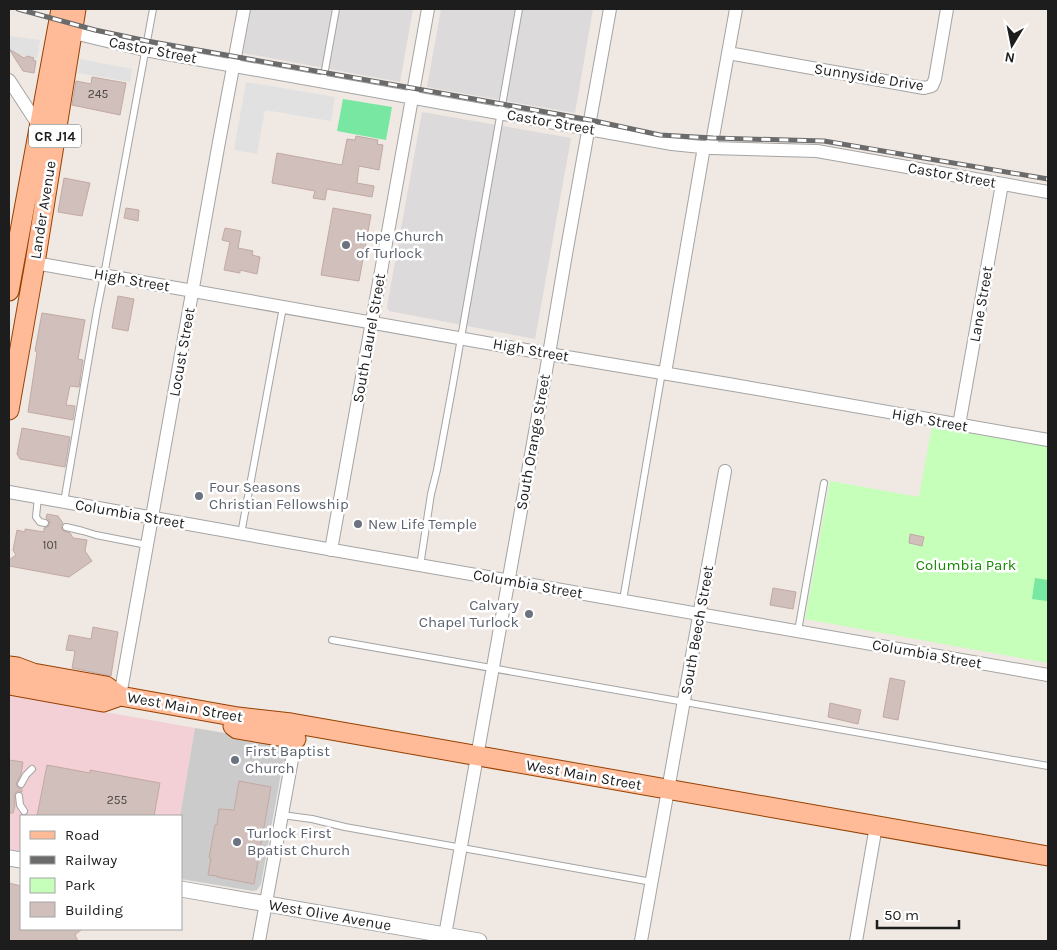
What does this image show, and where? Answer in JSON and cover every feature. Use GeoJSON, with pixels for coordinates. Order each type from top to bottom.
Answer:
{"type":"FeatureCollection","features":[{"type":"Feature","properties":{"kind":"main road","name":"Lander Avenue"},"geometry":{"type":"LineString","coordinates":[[9,410],[35,263],[64,31],[61,9]]}},
{"type":"Feature","properties":{"kind":"main road","name":"Lander Avenue"},"geometry":{"type":"LineString","coordinates":[[9,291],[12,259],[24,208],[39,126],[64,31],[76,9]]}},
{"type":"Feature","properties":{"kind":"main road"},"geometry":{"type":"LineString","coordinates":[[9,228],[24,208]]}},
{"type":"Feature","properties":{"kind":"main road","name":"West Main Street"},"geometry":{"type":"LineString","coordinates":[[9,666],[17,667],[33,674],[106,686],[120,696],[219,713],[297,732],[476,756],[1048,856]]}},
{"type":"Feature","properties":{"kind":"main road","name":"West Main Street"},"geometry":{"type":"LineString","coordinates":[[9,685],[103,702],[120,696]]}},
{"type":"Feature","properties":{"kind":"street","name":"Locust Street"},"geometry":{"type":"LineString","coordinates":[[120,696],[244,9]]}},
{"type":"Feature","properties":{"kind":"street","name":"South Laurel Street"},"geometry":{"type":"LineString","coordinates":[[330,550],[428,9]]}},
{"type":"Feature","properties":{"kind":"street","name":"South Orange Street"},"geometry":{"type":"LineString","coordinates":[[444,938],[610,9]]}},
{"type":"Feature","properties":{"kind":"street"},"geometry":{"type":"LineString","coordinates":[[663,373],[736,9]]}},
{"type":"Feature","properties":{"kind":"street","name":"Sunnyside Drive"},"geometry":{"type":"LineString","coordinates":[[728,54],[928,88],[932,86],[935,79],[947,9]]}},
{"type":"Feature","properties":{"kind":"street","name":"Castor Street"},"geometry":{"type":"LineString","coordinates":[[64,31],[145,50],[672,144],[817,151],[1048,192]]}},
{"type":"Feature","properties":{"kind":"street"},"geometry":{"type":"LineString","coordinates":[[9,80],[39,126]]}},
{"type":"Feature","properties":{"kind":"street","name":"Lane Street"},"geometry":{"type":"LineString","coordinates":[[959,425],[1002,184]]}},
{"type":"Feature","properties":{"kind":"street","name":"High Street"},"geometry":{"type":"LineString","coordinates":[[12,259],[1048,440]]}},
{"type":"Feature","properties":{"kind":"street","name":"South Beech Street"},"geometry":{"type":"LineString","coordinates":[[641,941],[725,471]]}},
{"type":"Feature","properties":{"kind":"street","name":"Columbia Street"},"geometry":{"type":"LineString","coordinates":[[9,492],[420,566],[1048,675]]}},
{"type":"Feature","properties":{"kind":"street"},"geometry":{"type":"LineString","coordinates":[[259,941],[297,732]]}},
{"type":"Feature","properties":{"kind":"street"},"geometry":{"type":"LineString","coordinates":[[856,941],[876,826]]}},
{"type":"Feature","properties":{"kind":"street","name":"West Olive Avenue"},"geometry":{"type":"LineString","coordinates":[[182,889],[444,938],[479,941]]}},
{"type":"Feature","properties":{"kind":"lane"},"geometry":{"type":"LineString","coordinates":[[64,502],[97,310],[153,9]]}},
{"type":"Feature","properties":{"kind":"lane"},"geometry":{"type":"LineString","coordinates":[[323,81],[336,9]]}},
{"type":"Feature","properties":{"kind":"lane"},"geometry":{"type":"LineString","coordinates":[[420,566],[431,494],[461,338],[519,9]]}},
{"type":"Feature","properties":{"kind":"lane"},"geometry":{"type":"LineString","coordinates":[[241,534],[283,307]]}},
{"type":"Feature","properties":{"kind":"lane"},"geometry":{"type":"LineString","coordinates":[[623,600],[663,373]]}},
{"type":"Feature","properties":{"kind":"lane"},"geometry":{"type":"LineString","coordinates":[[798,631],[824,483]]}},
{"type":"Feature","properties":{"kind":"lane"},"geometry":{"type":"LineString","coordinates":[[38,497],[36,517],[40,522],[45,523]]}},
{"type":"Feature","properties":{"kind":"lane"},"geometry":{"type":"LineString","coordinates":[[66,527],[148,545]]}},
{"type":"Feature","properties":{"kind":"lane"},"geometry":{"type":"LineString","coordinates":[[332,640],[1048,766]]}},
{"type":"Feature","properties":{"kind":"lane"},"geometry":{"type":"LineString","coordinates":[[21,784],[32,769]]}},
{"type":"Feature","properties":{"kind":"lane"},"geometry":{"type":"LineString","coordinates":[[18,796],[24,811]]}},
{"type":"Feature","properties":{"kind":"lane"},"geometry":{"type":"LineString","coordinates":[[282,815],[312,818],[345,827],[652,882]]}},
{"type":"Feature","properties":{"kind":"shaded area"},"geometry":{"type":"Polygon","coordinates":[[[251,9],[413,9],[400,82],[243,53],[251,9]]]}},
{"type":"Feature","properties":{"kind":"shaded area"},"geometry":{"type":"Polygon","coordinates":[[[441,9],[593,9],[575,113],[427,87],[441,9]]]}},
{"type":"Feature","properties":{"kind":"shaded area"},"geometry":{"type":"Polygon","coordinates":[[[9,36],[40,40],[37,58],[13,54],[9,47],[9,36]]]}},
{"type":"Feature","properties":{"kind":"shaded area"},"geometry":{"type":"Polygon","coordinates":[[[80,59],[132,69],[130,82],[78,73],[80,59]]]}},
{"type":"Feature","properties":{"kind":"shaded area"},"geometry":{"type":"Polygon","coordinates":[[[246,82],[335,97],[331,121],[265,110],[257,154],[234,150],[246,82]]]}},
{"type":"Feature","properties":{"kind":"shaded area"},"geometry":{"type":"Polygon","coordinates":[[[422,112],[571,138],[535,339],[389,311],[387,307],[422,112]]]}},
{"type":"Feature","properties":{"kind":"shaded area"},"geometry":{"type":"Polygon","coordinates":[[[9,695],[195,728],[180,815],[20,815],[20,851],[9,849],[9,695]]]}},
{"type":"Feature","properties":{"kind":"shaded area"},"geometry":{"type":"Polygon","coordinates":[[[195,728],[267,740],[287,747],[261,884],[257,890],[253,891],[182,879],[182,815],[180,815],[195,728]]]}},
{"type":"Feature","properties":{"kind":"green space"},"geometry":{"type":"Polygon","coordinates":[[[343,99],[392,107],[386,140],[337,131],[343,99]]]}},
{"type":"Feature","properties":{"kind":"green space","name":"Columbia Park"},"geometry":{"type":"Polygon","coordinates":[[[932,426],[1048,447],[1048,663],[805,619],[830,481],[919,497],[932,426]]]}},
{"type":"Feature","properties":{"kind":"green space"},"geometry":{"type":"Polygon","coordinates":[[[1035,578],[1048,580],[1047,601],[1032,599],[1035,578]]]}},
{"type":"Feature","properties":{"kind":"building"},"geometry":{"type":"Polygon","coordinates":[[[9,49],[24,58],[27,56],[34,58],[33,60],[36,61],[34,73],[23,71],[9,49]]]}},
{"type":"Feature","properties":{"kind":"building"},"geometry":{"type":"Polygon","coordinates":[[[92,77],[126,83],[120,115],[72,105],[76,81],[91,84],[92,77]]]}},
{"type":"Feature","properties":{"kind":"building"},"geometry":{"type":"Polygon","coordinates":[[[356,136],[378,140],[377,144],[383,145],[379,170],[359,166],[357,183],[374,186],[372,197],[327,189],[325,200],[313,198],[315,191],[272,183],[277,153],[342,165],[347,139],[355,140],[356,136]]]}},
{"type":"Feature","properties":{"kind":"building"},"geometry":{"type":"Polygon","coordinates":[[[64,178],[90,183],[82,216],[58,212],[64,178]]]}},
{"type":"Feature","properties":{"kind":"building"},"geometry":{"type":"Polygon","coordinates":[[[126,208],[139,210],[138,221],[124,218],[126,208]]]}},
{"type":"Feature","properties":{"kind":"building","name":"Hope Church of Turlock"},"geometry":{"type":"Polygon","coordinates":[[[333,208],[371,215],[359,281],[321,275],[333,208]]]}},
{"type":"Feature","properties":{"kind":"building"},"geometry":{"type":"Polygon","coordinates":[[[225,228],[241,231],[238,248],[253,251],[252,255],[260,257],[257,274],[240,270],[240,273],[224,270],[230,242],[222,240],[225,228]]]}},
{"type":"Feature","properties":{"kind":"building"},"geometry":{"type":"Polygon","coordinates":[[[118,296],[134,299],[128,331],[112,328],[118,296]]]}},
{"type":"Feature","properties":{"kind":"building"},"geometry":{"type":"Polygon","coordinates":[[[42,313],[85,320],[78,359],[83,360],[79,387],[70,386],[66,405],[75,406],[73,420],[28,412],[37,352],[35,351],[42,313]]]}},
{"type":"Feature","properties":{"kind":"building"},"geometry":{"type":"Polygon","coordinates":[[[22,428],[70,437],[65,467],[20,459],[17,454],[22,428]]]}},
{"type":"Feature","properties":{"kind":"building"},"geometry":{"type":"Polygon","coordinates":[[[47,514],[58,516],[63,523],[61,526],[62,530],[70,533],[73,538],[87,540],[85,551],[92,561],[69,577],[9,566],[9,560],[16,555],[13,550],[17,530],[25,532],[25,529],[44,532],[44,528],[48,527],[50,523],[46,518],[47,514]]]}},
{"type":"Feature","properties":{"kind":"building"},"geometry":{"type":"Polygon","coordinates":[[[910,534],[924,537],[922,546],[909,543],[910,534]]]}},
{"type":"Feature","properties":{"kind":"building"},"geometry":{"type":"Polygon","coordinates":[[[773,588],[796,592],[793,609],[770,605],[773,588]]]}},
{"type":"Feature","properties":{"kind":"building"},"geometry":{"type":"Polygon","coordinates":[[[93,627],[118,632],[111,676],[72,668],[75,651],[66,650],[69,635],[91,639],[93,627]]]}},
{"type":"Feature","properties":{"kind":"building"},"geometry":{"type":"Polygon","coordinates":[[[890,678],[905,681],[898,720],[883,717],[890,678]]]}},
{"type":"Feature","properties":{"kind":"building"},"geometry":{"type":"Polygon","coordinates":[[[830,703],[861,710],[858,724],[828,717],[830,703]]]}},
{"type":"Feature","properties":{"kind":"building"},"geometry":{"type":"Polygon","coordinates":[[[9,760],[23,762],[21,774],[16,784],[18,788],[22,789],[22,792],[18,791],[14,794],[15,805],[13,813],[9,813],[9,760]]]}},
{"type":"Feature","properties":{"kind":"building"},"geometry":{"type":"Polygon","coordinates":[[[47,765],[90,773],[90,770],[160,783],[154,815],[37,815],[47,765]]]}},
{"type":"Feature","properties":{"kind":"building","name":"Turlock First Bpatist Church"},"geometry":{"type":"Polygon","coordinates":[[[239,781],[271,787],[254,884],[208,875],[211,858],[209,858],[219,809],[234,810],[239,781]]]}},
{"type":"Feature","properties":{"kind":"building"},"geometry":{"type":"Polygon","coordinates":[[[9,883],[20,886],[20,930],[81,930],[75,935],[78,941],[9,941],[9,883]]]}},
{"type":"Feature","properties":{"kind":"railway"},"geometry":{"type":"LineString","coordinates":[[18,9],[95,30],[147,41],[590,120],[660,135],[824,141],[1048,179]]}},
{"type":"Feature","properties":{"kind":"place","name":"Hope Church of Turlock"},"geometry":{"type":"Point","coordinates":[346,245]}},
{"type":"Feature","properties":{"kind":"place","name":"Four Seasons Christian Fellowship"},"geometry":{"type":"Point","coordinates":[199,496]}},
{"type":"Feature","properties":{"kind":"place","name":"New Life Temple"},"geometry":{"type":"Point","coordinates":[358,524]}},
{"type":"Feature","properties":{"kind":"place","name":"Calvary Chapel Turlock"},"geometry":{"type":"Point","coordinates":[529,614]}},
{"type":"Feature","properties":{"kind":"place","name":"First Baptist Church"},"geometry":{"type":"Point","coordinates":[235,760]}},
{"type":"Feature","properties":{"kind":"place","name":"Turlock First Bpatist Church"},"geometry":{"type":"Point","coordinates":[237,842]}}]}
